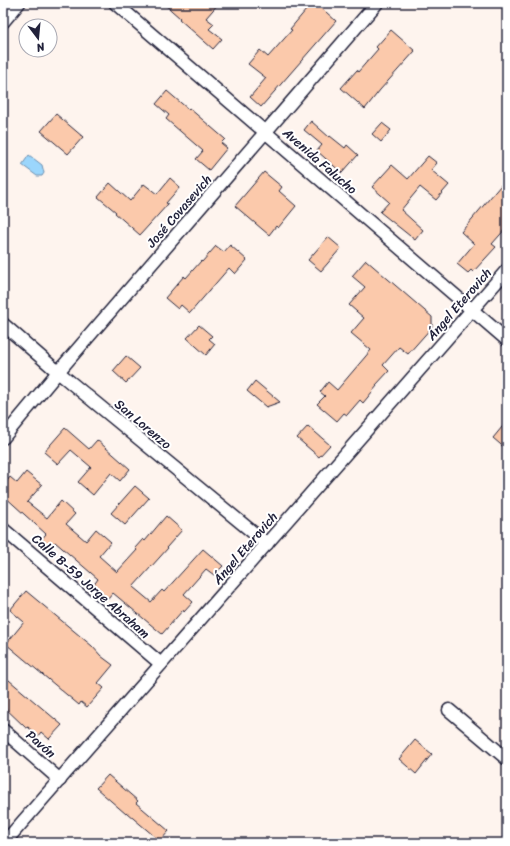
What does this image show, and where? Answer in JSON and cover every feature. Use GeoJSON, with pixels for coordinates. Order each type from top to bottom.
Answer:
{"type":"FeatureCollection","features":[{"type":"Feature","properties":{"kind":"street"},"geometry":{"type":"LineString","coordinates":[[3,22],[19,3]]}},
{"type":"Feature","properties":{"kind":"street","name":"Avenida Falucho"},"geometry":{"type":"LineString","coordinates":[[115,3],[507,340]]}},
{"type":"Feature","properties":{"kind":"street","name":"José Covasevich"},"geometry":{"type":"LineString","coordinates":[[3,438],[58,372],[377,3]]}},
{"type":"Feature","properties":{"kind":"street","name":"Ángel Eterovich"},"geometry":{"type":"LineString","coordinates":[[4,843],[507,270]]}},
{"type":"Feature","properties":{"kind":"street","name":"San Lorenzo"},"geometry":{"type":"LineString","coordinates":[[3,324],[58,372],[267,544]]}},
{"type":"Feature","properties":{"kind":"street","name":"Calle B-59 Jorge Abraham"},"geometry":{"type":"LineString","coordinates":[[3,529],[161,664]]}},
{"type":"Feature","properties":{"kind":"street"},"geometry":{"type":"LineString","coordinates":[[449,710],[507,759]]}},
{"type":"Feature","properties":{"kind":"street","name":"Pavón"},"geometry":{"type":"LineString","coordinates":[[3,730],[60,780]]}},
{"type":"Feature","properties":{"kind":"water"},"geometry":{"type":"Polygon","coordinates":[[[29,155],[42,165],[44,173],[42,176],[37,176],[22,165],[29,155]]]}},
{"type":"Feature","properties":{"kind":"building"},"geometry":{"type":"Polygon","coordinates":[[[163,3],[219,3],[206,18],[214,24],[209,29],[222,39],[213,49],[163,3]]]}},
{"type":"Feature","properties":{"kind":"building"},"geometry":{"type":"Polygon","coordinates":[[[312,3],[316,3],[336,21],[261,107],[250,97],[266,78],[248,64],[260,50],[268,57],[292,30],[290,29],[312,3]]]}},
{"type":"Feature","properties":{"kind":"building"},"geometry":{"type":"Polygon","coordinates":[[[391,30],[415,51],[365,109],[341,88],[357,70],[358,72],[378,49],[376,47],[391,30]]]}},
{"type":"Feature","properties":{"kind":"building"},"geometry":{"type":"Polygon","coordinates":[[[167,91],[225,139],[221,143],[227,148],[209,170],[196,159],[203,151],[166,119],[169,115],[156,104],[167,91]]]}},
{"type":"Feature","properties":{"kind":"building"},"geometry":{"type":"Polygon","coordinates":[[[56,114],[83,137],[68,154],[41,131],[56,114]]]}},
{"type":"Feature","properties":{"kind":"building"},"geometry":{"type":"Polygon","coordinates":[[[311,121],[329,137],[330,136],[345,148],[347,145],[358,155],[342,173],[317,151],[322,145],[304,130],[311,121]]]}},
{"type":"Feature","properties":{"kind":"building"},"geometry":{"type":"Polygon","coordinates":[[[382,123],[391,130],[381,142],[372,134],[382,123]]]}},
{"type":"Feature","properties":{"kind":"building"},"geometry":{"type":"Polygon","coordinates":[[[428,156],[437,163],[431,170],[449,185],[436,200],[420,187],[401,210],[423,230],[415,240],[380,212],[389,202],[372,187],[392,165],[408,179],[428,156]]]}},
{"type":"Feature","properties":{"kind":"building"},"geometry":{"type":"Polygon","coordinates":[[[264,172],[282,187],[279,191],[296,206],[278,228],[276,226],[269,235],[235,206],[264,172]]]}},
{"type":"Feature","properties":{"kind":"building"},"geometry":{"type":"Polygon","coordinates":[[[170,178],[180,187],[166,203],[168,204],[140,235],[98,197],[110,183],[130,201],[144,184],[157,194],[170,178]]]}},
{"type":"Feature","properties":{"kind":"building"},"geometry":{"type":"Polygon","coordinates":[[[501,185],[507,190],[507,227],[492,244],[496,247],[473,272],[471,270],[468,273],[457,264],[474,244],[461,232],[501,185]]]}},
{"type":"Feature","properties":{"kind":"building"},"geometry":{"type":"Polygon","coordinates":[[[328,237],[341,248],[321,271],[308,260],[328,237]]]}},
{"type":"Feature","properties":{"kind":"building"},"geometry":{"type":"Polygon","coordinates":[[[230,245],[247,260],[235,274],[229,268],[190,313],[181,305],[178,309],[165,298],[184,276],[186,278],[216,246],[224,252],[230,245]]]}},
{"type":"Feature","properties":{"kind":"building"},"geometry":{"type":"Polygon","coordinates":[[[366,260],[432,317],[432,327],[408,354],[399,347],[383,365],[389,371],[376,385],[377,386],[363,403],[360,400],[347,415],[344,413],[337,421],[317,404],[325,396],[320,392],[328,382],[337,390],[371,350],[351,333],[364,318],[349,305],[365,287],[352,276],[366,260]]]}},
{"type":"Feature","properties":{"kind":"building"},"geometry":{"type":"Polygon","coordinates":[[[199,325],[212,336],[209,339],[215,344],[206,355],[187,338],[199,325]]]}},
{"type":"Feature","properties":{"kind":"building"},"geometry":{"type":"Polygon","coordinates":[[[126,356],[140,368],[126,383],[113,371],[126,356]]]}},
{"type":"Feature","properties":{"kind":"building"},"geometry":{"type":"Polygon","coordinates":[[[255,381],[280,402],[266,407],[247,391],[255,381]]]}},
{"type":"Feature","properties":{"kind":"building"},"geometry":{"type":"Polygon","coordinates":[[[507,421],[507,450],[493,438],[507,421]]]}},
{"type":"Feature","properties":{"kind":"building"},"geometry":{"type":"Polygon","coordinates":[[[308,426],[330,445],[319,457],[297,438],[308,426]]]}},
{"type":"Feature","properties":{"kind":"building"},"geometry":{"type":"Polygon","coordinates":[[[65,428],[89,449],[97,440],[130,469],[120,481],[111,473],[93,495],[78,482],[91,467],[71,450],[58,464],[44,452],[65,428]]]}},
{"type":"Feature","properties":{"kind":"building"},"geometry":{"type":"Polygon","coordinates":[[[26,472],[42,485],[27,502],[47,518],[61,501],[75,514],[66,524],[86,541],[96,529],[111,542],[99,556],[117,572],[137,550],[135,548],[143,539],[145,541],[166,516],[182,530],[133,587],[151,602],[162,590],[164,592],[203,549],[223,566],[214,575],[206,569],[184,594],[193,602],[184,612],[183,610],[162,634],[113,593],[108,599],[93,586],[98,579],[55,542],[48,550],[39,542],[46,534],[3,495],[3,486],[10,477],[17,483],[26,472]]]}},
{"type":"Feature","properties":{"kind":"building"},"geometry":{"type":"Polygon","coordinates":[[[135,486],[149,498],[125,525],[111,513],[135,486]]]}},
{"type":"Feature","properties":{"kind":"building"},"geometry":{"type":"Polygon","coordinates":[[[26,591],[113,665],[98,683],[104,688],[87,707],[81,702],[79,705],[6,644],[24,622],[10,610],[26,591]]]}},
{"type":"Feature","properties":{"kind":"building"},"geometry":{"type":"Polygon","coordinates":[[[3,675],[62,725],[49,739],[41,732],[38,736],[28,727],[26,728],[3,706],[3,675]]]}},
{"type":"Feature","properties":{"kind":"building"},"geometry":{"type":"Polygon","coordinates":[[[415,740],[432,754],[416,774],[399,759],[415,740]]]}},
{"type":"Feature","properties":{"kind":"building"},"geometry":{"type":"Polygon","coordinates":[[[108,775],[138,801],[136,803],[169,831],[160,841],[96,788],[108,775]]]}}]}
